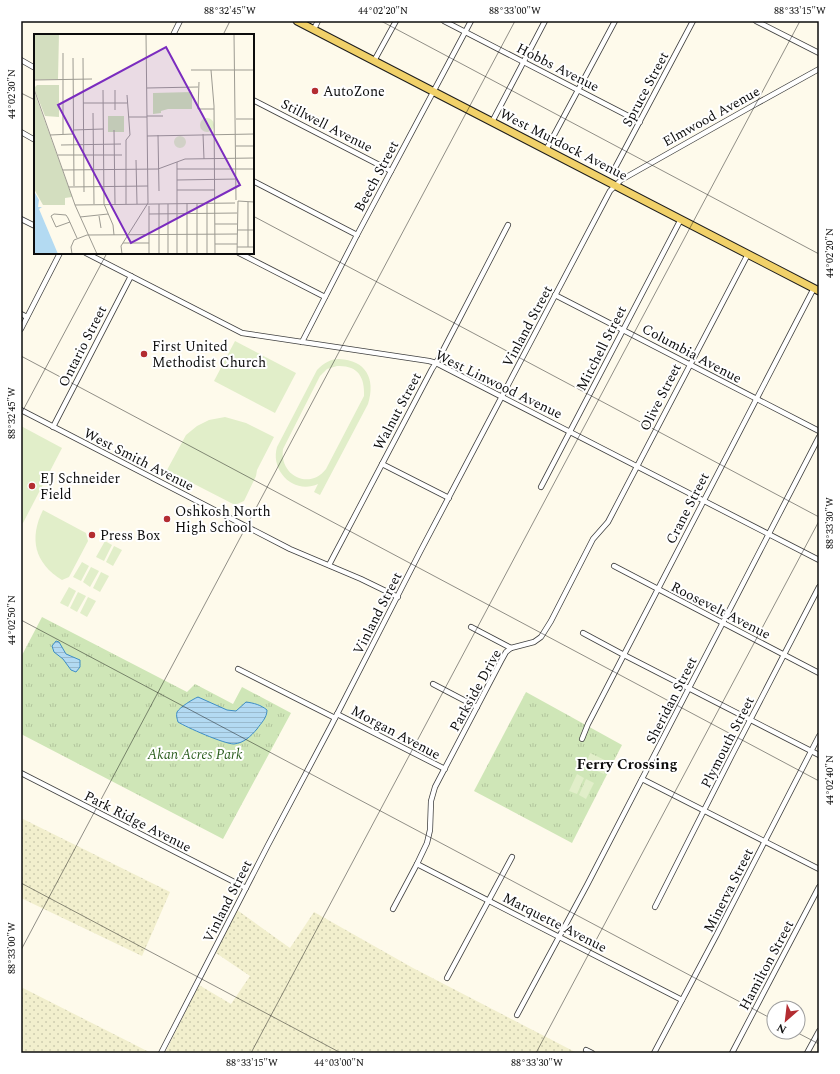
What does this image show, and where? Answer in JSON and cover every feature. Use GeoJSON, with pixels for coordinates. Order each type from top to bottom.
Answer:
{"type":"FeatureCollection","features":[{"type":"Feature","properties":{"kind":"main road","name":"West Murdock Avenue"},"geometry":{"type":"LineString","coordinates":[[297,21],[816,289]]}},
{"type":"Feature","properties":{"kind":"street"},"geometry":{"type":"LineString","coordinates":[[174,34],[180,21]]}},
{"type":"Feature","properties":{"kind":"street"},"geometry":{"type":"LineString","coordinates":[[314,30],[318,21]]}},
{"type":"Feature","properties":{"kind":"street"},"geometry":{"type":"LineString","coordinates":[[374,61],[396,21]]}},
{"type":"Feature","properties":{"kind":"street","name":"Hobbs Avenue"},"geometry":{"type":"LineString","coordinates":[[444,21],[640,122]]}},
{"type":"Feature","properties":{"kind":"street","name":"Beech Street"},"geometry":{"type":"LineString","coordinates":[[302,342],[471,21]]}},
{"type":"Feature","properties":{"kind":"street"},"geometry":{"type":"LineString","coordinates":[[492,122],[545,21]]}},
{"type":"Feature","properties":{"kind":"street"},"geometry":{"type":"LineString","coordinates":[[546,150],[615,21]]}},
{"type":"Feature","properties":{"kind":"street","name":"Spruce Street"},"geometry":{"type":"LineString","coordinates":[[616,166],[692,21]]}},
{"type":"Feature","properties":{"kind":"street"},"geometry":{"type":"LineString","coordinates":[[756,21],[819,53]]}},
{"type":"Feature","properties":{"kind":"street"},"geometry":{"type":"LineString","coordinates":[[21,60],[34,67]]}},
{"type":"Feature","properties":{"kind":"street","name":"Elmwood Avenue"},"geometry":{"type":"LineString","coordinates":[[615,186],[621,180],[634,172],[819,69]]}},
{"type":"Feature","properties":{"kind":"street","name":"Stillwell Avenue"},"geometry":{"type":"LineString","coordinates":[[254,101],[391,171]]}},
{"type":"Feature","properties":{"kind":"street"},"geometry":{"type":"LineString","coordinates":[[21,132],[34,139]]}},
{"type":"Feature","properties":{"kind":"street"},"geometry":{"type":"LineString","coordinates":[[254,182],[358,235]]}},
{"type":"Feature","properties":{"kind":"street","name":"Vinland Street"},"geometry":{"type":"LineString","coordinates":[[161,1053],[502,396],[610,191],[615,186]]}},
{"type":"Feature","properties":{"kind":"street"},"geometry":{"type":"LineString","coordinates":[[21,219],[34,226]]}},
{"type":"Feature","properties":{"kind":"street","name":"Mitchell Street"},"geometry":{"type":"LineString","coordinates":[[541,487],[681,219]]}},
{"type":"Feature","properties":{"kind":"street","name":"Walnut Street"},"geometry":{"type":"LineString","coordinates":[[329,565],[508,225]]}},
{"type":"Feature","properties":{"kind":"street"},"geometry":{"type":"LineString","coordinates":[[21,329],[59,254]]}},
{"type":"Feature","properties":{"kind":"street","name":"West Linwood Avenue"},"geometry":{"type":"LineString","coordinates":[[88,254],[242,333],[436,363],[819,560]]}},
{"type":"Feature","properties":{"kind":"street"},"geometry":{"type":"LineString","coordinates":[[241,254],[325,297]]}},
{"type":"Feature","properties":{"kind":"street","name":"Olive Street"},"geometry":{"type":"LineString","coordinates":[[637,466],[748,254]]}},
{"type":"Feature","properties":{"kind":"street","name":"Ontario Street"},"geometry":{"type":"LineString","coordinates":[[53,427],[131,276]]}},
{"type":"Feature","properties":{"kind":"street","name":"Crane Street"},"geometry":{"type":"LineString","coordinates":[[582,739],[588,724],[657,590],[816,289]]}},
{"type":"Feature","properties":{"kind":"street","name":"Columbia Avenue"},"geometry":{"type":"LineString","coordinates":[[555,295],[819,431]]}},
{"type":"Feature","properties":{"kind":"street"},"geometry":{"type":"LineString","coordinates":[[21,314],[27,317]]}},
{"type":"Feature","properties":{"kind":"street","name":"West Smith Avenue"},"geometry":{"type":"LineString","coordinates":[[21,410],[290,549],[361,578],[398,597]]}},
{"type":"Feature","properties":{"kind":"street","name":"Sheridan Street"},"geometry":{"type":"LineString","coordinates":[[517,1015],[642,779],[819,437]]}},
{"type":"Feature","properties":{"kind":"street"},"geometry":{"type":"LineString","coordinates":[[382,464],[449,498]]}},
{"type":"Feature","properties":{"kind":"street","name":"Parkside Drive"},"geometry":{"type":"LineString","coordinates":[[393,909],[426,848],[429,837],[430,805],[435,787],[506,652],[511,648],[534,642],[541,637],[551,621],[593,539],[608,522],[637,466]]}},
{"type":"Feature","properties":{"kind":"street","name":"Roosevelt Avenue"},"geometry":{"type":"LineString","coordinates":[[614,566],[657,590],[819,673]]}},
{"type":"Feature","properties":{"kind":"street","name":"Plymouth Street"},"geometry":{"type":"LineString","coordinates":[[655,907],[819,587]]}},
{"type":"Feature","properties":{"kind":"street"},"geometry":{"type":"LineString","coordinates":[[471,627],[511,648]]}},
{"type":"Feature","properties":{"kind":"street"},"geometry":{"type":"LineString","coordinates":[[583,633],[819,756]]}},
{"type":"Feature","properties":{"kind":"street","name":"Morgan Avenue"},"geometry":{"type":"LineString","coordinates":[[238,668],[445,769]]}},
{"type":"Feature","properties":{"kind":"street"},"geometry":{"type":"LineString","coordinates":[[433,684],[477,707]]}},
{"type":"Feature","properties":{"kind":"street","name":"Minerva Street"},"geometry":{"type":"LineString","coordinates":[[654,1053],[819,736]]}},
{"type":"Feature","properties":{"kind":"street","name":"Park Ridge Avenue"},"geometry":{"type":"LineString","coordinates":[[21,773],[246,888]]}},
{"type":"Feature","properties":{"kind":"street"},"geometry":{"type":"LineString","coordinates":[[642,779],[819,869]]}},
{"type":"Feature","properties":{"kind":"street"},"geometry":{"type":"LineString","coordinates":[[447,978],[512,856]]}},
{"type":"Feature","properties":{"kind":"street","name":"Marquette Avenue"},"geometry":{"type":"LineString","coordinates":[[417,864],[682,1000]]}},
{"type":"Feature","properties":{"kind":"street","name":"Hamilton Street"},"geometry":{"type":"LineString","coordinates":[[732,1053],[819,887]]}},
{"type":"Feature","properties":{"kind":"street"},"geometry":{"type":"LineString","coordinates":[[807,1053],[819,1031]]}},
{"type":"Feature","properties":{"kind":"street"},"geometry":{"type":"LineString","coordinates":[[586,1050],[592,1053]]}},
{"type":"Feature","properties":{"kind":"shaded area"},"geometry":{"type":"Polygon","coordinates":[[[21,818],[170,892],[142,956],[21,898],[21,818]]]}},
{"type":"Feature","properties":{"kind":"shaded area"},"geometry":{"type":"Polygon","coordinates":[[[237,910],[290,948],[314,912],[413,968],[577,1053],[165,1053],[199,985],[231,1004],[250,976],[216,953],[237,910]]]}},
{"type":"Feature","properties":{"kind":"shaded area"},"geometry":{"type":"Polygon","coordinates":[[[21,987],[151,1053],[21,1053],[21,987]]]}},
{"type":"Feature","properties":{"kind":"green space"},"geometry":{"type":"Polygon","coordinates":[[[235,341],[296,373],[275,413],[214,381],[235,341]]]}},
{"type":"Feature","properties":{"kind":"green space"},"geometry":{"type":"Polygon","coordinates":[[[339,359],[356,363],[367,372],[371,387],[370,395],[368,404],[320,495],[314,492],[318,484],[309,487],[300,486],[286,479],[277,464],[277,447],[317,370],[327,362],[339,359]],[[337,366],[327,369],[320,376],[283,449],[283,458],[286,466],[290,473],[297,477],[312,479],[319,476],[326,469],[364,396],[361,377],[355,370],[344,366],[337,366]]]}},
{"type":"Feature","properties":{"kind":"green space"},"geometry":{"type":"Polygon","coordinates":[[[225,417],[246,423],[274,437],[257,470],[256,476],[244,501],[235,505],[167,470],[186,435],[197,426],[209,420],[225,417]]]}},
{"type":"Feature","properties":{"kind":"green space","name":"EJ Schneider Field"},"geometry":{"type":"Polygon","coordinates":[[[21,426],[62,448],[23,523],[21,524],[21,426]]]}},
{"type":"Feature","properties":{"kind":"green space"},"geometry":{"type":"Polygon","coordinates":[[[43,510],[86,533],[88,541],[69,577],[62,580],[45,566],[37,549],[35,540],[36,530],[43,510]]]}},
{"type":"Feature","properties":{"kind":"green space"},"geometry":{"type":"Polygon","coordinates":[[[105,541],[112,545],[104,561],[96,557],[105,541]]]}},
{"type":"Feature","properties":{"kind":"green space"},"geometry":{"type":"Polygon","coordinates":[[[114,546],[122,550],[113,566],[106,562],[114,546]]]}},
{"type":"Feature","properties":{"kind":"green space"},"geometry":{"type":"Polygon","coordinates":[[[82,562],[89,566],[81,581],[73,577],[82,562]]]}},
{"type":"Feature","properties":{"kind":"green space"},"geometry":{"type":"Polygon","coordinates":[[[91,567],[99,571],[90,587],[83,582],[91,567]]]}},
{"type":"Feature","properties":{"kind":"green space"},"geometry":{"type":"Polygon","coordinates":[[[101,572],[109,576],[100,592],[93,588],[101,572]]]}},
{"type":"Feature","properties":{"kind":"green space"},"geometry":{"type":"Polygon","coordinates":[[[69,587],[76,591],[68,607],[60,603],[69,587]]]}},
{"type":"Feature","properties":{"kind":"green space"},"geometry":{"type":"Polygon","coordinates":[[[78,592],[86,596],[77,612],[70,608],[78,592]]]}},
{"type":"Feature","properties":{"kind":"green space"},"geometry":{"type":"Polygon","coordinates":[[[88,597],[96,601],[87,617],[80,613],[88,597]]]}},
{"type":"Feature","properties":{"kind":"green space","name":"Akan Acres Park"},"geometry":{"type":"Polygon","coordinates":[[[42,617],[187,692],[195,684],[233,704],[242,687],[291,713],[223,839],[21,734],[21,657],[42,617]]]}},
{"type":"Feature","properties":{"kind":"green space"},"geometry":{"type":"Polygon","coordinates":[[[526,692],[622,745],[572,843],[474,791],[526,692]]]}},
{"type":"Feature","properties":{"kind":"green space"},"geometry":{"type":"Polygon","coordinates":[[[590,753],[609,762],[604,774],[585,766],[590,753]]]}},
{"type":"Feature","properties":{"kind":"green space"},"geometry":{"type":"Polygon","coordinates":[[[577,774],[584,778],[577,794],[569,791],[577,774]]]}},
{"type":"Feature","properties":{"kind":"green space"},"geometry":{"type":"Polygon","coordinates":[[[586,779],[594,783],[586,799],[579,795],[586,779]]]}},
{"type":"Feature","properties":{"kind":"water"},"geometry":{"type":"Polygon","coordinates":[[[56,641],[59,642],[66,654],[80,660],[80,667],[76,672],[71,670],[63,659],[54,652],[52,646],[56,641]]]}},
{"type":"Feature","properties":{"kind":"water"},"geometry":{"type":"Polygon","coordinates":[[[198,697],[227,710],[236,711],[246,702],[252,703],[265,708],[267,713],[265,718],[250,737],[238,743],[229,743],[205,735],[178,722],[177,712],[187,703],[198,697]]]}},
{"type":"Feature","properties":{"kind":"place","name":"AutoZone"},"geometry":{"type":"Point","coordinates":[315,91]}},
{"type":"Feature","properties":{"kind":"place","name":"First United Methodist Church"},"geometry":{"type":"Point","coordinates":[144,354]}},
{"type":"Feature","properties":{"kind":"place","name":"EJ Schneider Field"},"geometry":{"type":"Point","coordinates":[32,486]}},
{"type":"Feature","properties":{"kind":"place","name":"Oshkosh North High School"},"geometry":{"type":"Point","coordinates":[167,519]}},
{"type":"Feature","properties":{"kind":"place","name":"Press Box"},"geometry":{"type":"Point","coordinates":[92,535]}},
{"type":"Feature","properties":{"kind":"district","name":"Ferry Crossing"},"geometry":{"type":"Point","coordinates":[627,764]}}]}
